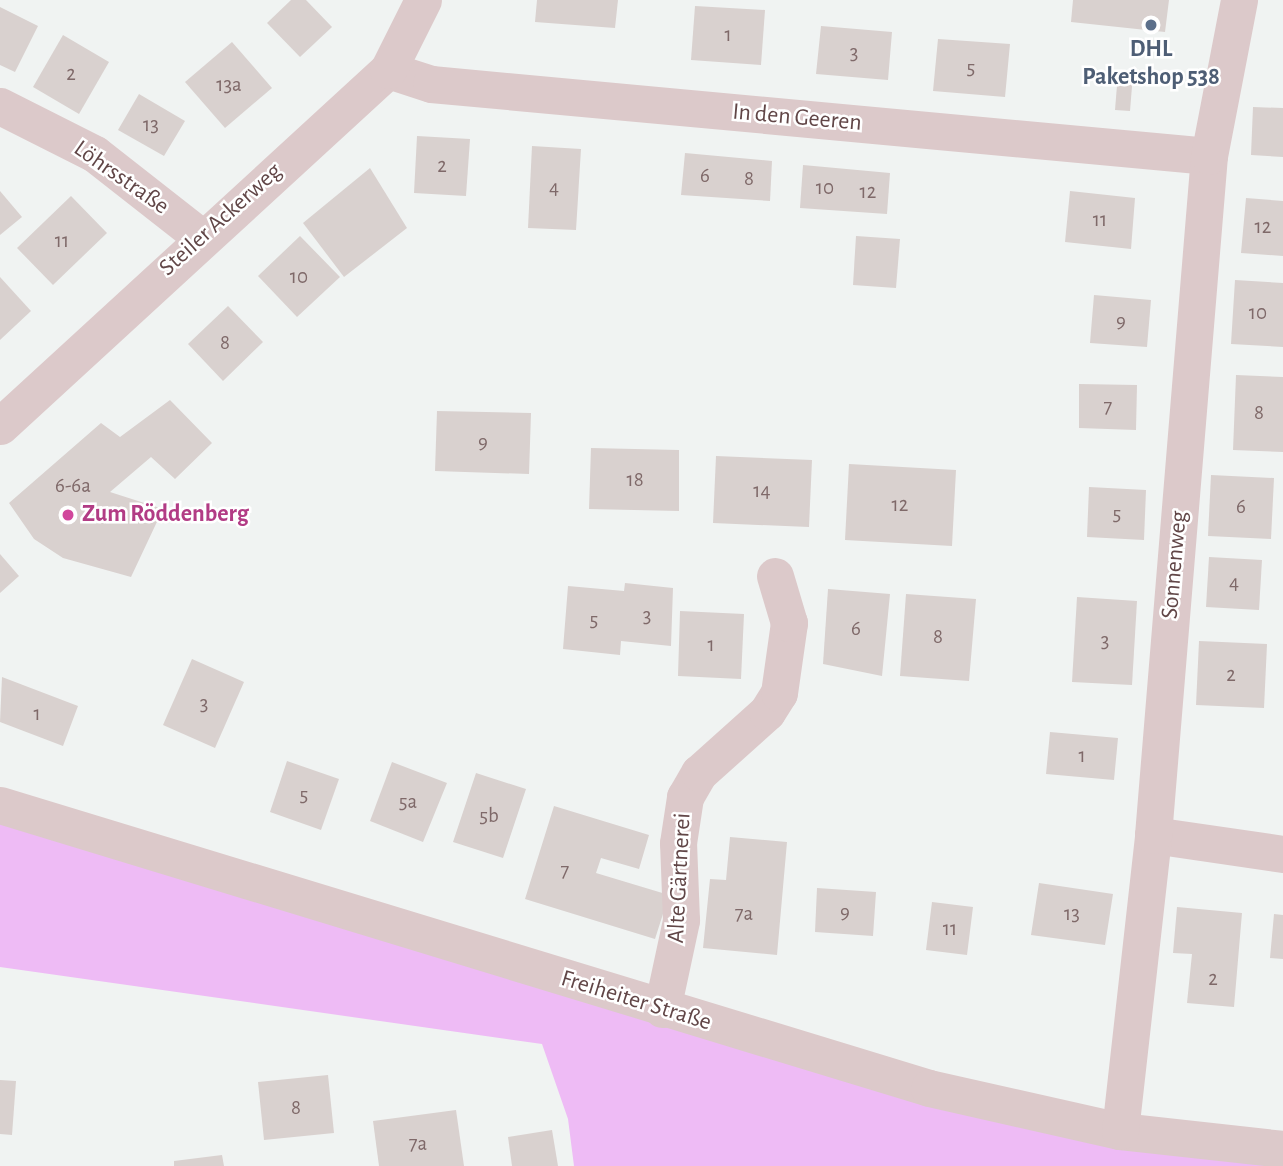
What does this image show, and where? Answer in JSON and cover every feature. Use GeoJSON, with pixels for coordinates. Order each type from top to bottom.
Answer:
{"type":"FeatureCollection","features":[{"type":"Feature","properties":{"kind":"street","name":"Steiler Ackerweg"},"geometry":{"type":"LineString","coordinates":[[0,426],[201,237],[388,70],[423,0]]}},
{"type":"Feature","properties":{"kind":"street","name":"Sonnenweg"},"geometry":{"type":"LineString","coordinates":[[1120,1131],[1153,835],[1209,156],[1239,0]]}},
{"type":"Feature","properties":{"kind":"street","name":"In den Geeren"},"geometry":{"type":"LineString","coordinates":[[388,70],[431,84],[1209,156]]}},
{"type":"Feature","properties":{"kind":"street","name":"Löhrsstraße"},"geometry":{"type":"LineString","coordinates":[[0,106],[95,154],[201,237]]}},
{"type":"Feature","properties":{"kind":"street","name":"Alte Gärtnerei"},"geometry":{"type":"LineString","coordinates":[[662,1009],[681,920],[678,843],[685,797],[699,773],[767,712],[779,692],[789,623],[775,576]]}},
{"type":"Feature","properties":{"kind":"street","name":"Freiheiter Straße"},"geometry":{"type":"LineString","coordinates":[[0,805],[662,1009],[929,1088],[1120,1131],[1283,1149]]}},
{"type":"Feature","properties":{"kind":"street"},"geometry":{"type":"LineString","coordinates":[[1153,835],[1283,854]]}},
{"type":"Feature","properties":{"kind":"shaded area"},"geometry":{"type":"Polygon","coordinates":[[[0,818],[1283,1166],[574,1166],[568,1119],[542,1044],[0,967],[0,818]]]}},
{"type":"Feature","properties":{"kind":"building"},"geometry":{"type":"Polygon","coordinates":[[[291,0],[306,0],[332,27],[300,57],[267,23],[291,0]]]}},
{"type":"Feature","properties":{"kind":"building"},"geometry":{"type":"Polygon","coordinates":[[[537,0],[618,0],[615,28],[535,22],[537,0]]]}},
{"type":"Feature","properties":{"kind":"building"},"geometry":{"type":"Polygon","coordinates":[[[1073,0],[1169,0],[1165,32],[1071,22],[1073,0]]]}},
{"type":"Feature","properties":{"kind":"building"},"geometry":{"type":"Polygon","coordinates":[[[695,6],[765,10],[761,65],[691,60],[695,6]]]}},
{"type":"Feature","properties":{"kind":"building"},"geometry":{"type":"Polygon","coordinates":[[[0,7],[38,26],[15,72],[0,65],[0,7]]]}},
{"type":"Feature","properties":{"kind":"building"},"geometry":{"type":"Polygon","coordinates":[[[821,26],[892,32],[888,80],[816,74],[821,26]]]}},
{"type":"Feature","properties":{"kind":"building"},"geometry":{"type":"Polygon","coordinates":[[[63,35],[109,62],[79,114],[33,87],[63,35]]]}},
{"type":"Feature","properties":{"kind":"building"},"geometry":{"type":"Polygon","coordinates":[[[938,39],[1010,44],[1005,97],[933,91],[938,39]]]}},
{"type":"Feature","properties":{"kind":"building"},"geometry":{"type":"Polygon","coordinates":[[[232,42],[272,88],[225,128],[185,82],[232,42]]]}},
{"type":"Feature","properties":{"kind":"building"},"geometry":{"type":"Polygon","coordinates":[[[1118,73],[1133,74],[1130,111],[1115,110],[1118,73]]]}},
{"type":"Feature","properties":{"kind":"building"},"geometry":{"type":"Polygon","coordinates":[[[139,94],[185,121],[164,156],[118,130],[139,94]]]}},
{"type":"Feature","properties":{"kind":"building"},"geometry":{"type":"Polygon","coordinates":[[[1253,107],[1283,108],[1283,157],[1251,155],[1253,107]]]}},
{"type":"Feature","properties":{"kind":"building"},"geometry":{"type":"Polygon","coordinates":[[[417,136],[470,139],[466,196],[414,193],[417,136]]]}},
{"type":"Feature","properties":{"kind":"building"},"geometry":{"type":"Polygon","coordinates":[[[532,146],[581,149],[576,230],[528,228],[532,146]]]}},
{"type":"Feature","properties":{"kind":"building"},"geometry":{"type":"Polygon","coordinates":[[[685,153],[772,161],[770,201],[681,195],[685,153]]]}},
{"type":"Feature","properties":{"kind":"building"},"geometry":{"type":"Polygon","coordinates":[[[803,165],[890,173],[887,214],[800,208],[803,165]]]}},
{"type":"Feature","properties":{"kind":"building"},"geometry":{"type":"Polygon","coordinates":[[[370,168],[407,228],[344,277],[303,223],[370,168]]]}},
{"type":"Feature","properties":{"kind":"building"},"geometry":{"type":"Polygon","coordinates":[[[0,191],[22,217],[0,235],[0,191]]]}},
{"type":"Feature","properties":{"kind":"building"},"geometry":{"type":"Polygon","coordinates":[[[1070,191],[1135,198],[1131,249],[1065,242],[1070,191]]]}},
{"type":"Feature","properties":{"kind":"building"},"geometry":{"type":"Polygon","coordinates":[[[71,196],[107,233],[53,285],[17,248],[71,196]]]}},
{"type":"Feature","properties":{"kind":"building"},"geometry":{"type":"Polygon","coordinates":[[[1246,198],[1283,201],[1283,256],[1241,253],[1246,198]]]}},
{"type":"Feature","properties":{"kind":"building"},"geometry":{"type":"Polygon","coordinates":[[[300,236],[340,277],[297,317],[258,276],[300,236]]]}},
{"type":"Feature","properties":{"kind":"building"},"geometry":{"type":"Polygon","coordinates":[[[856,236],[900,239],[896,288],[853,285],[856,236]]]}},
{"type":"Feature","properties":{"kind":"building"},"geometry":{"type":"Polygon","coordinates":[[[0,277],[31,311],[0,340],[0,277]]]}},
{"type":"Feature","properties":{"kind":"building"},"geometry":{"type":"Polygon","coordinates":[[[1235,280],[1283,283],[1283,347],[1231,344],[1235,280]]]}},
{"type":"Feature","properties":{"kind":"building"},"geometry":{"type":"Polygon","coordinates":[[[1094,295],[1151,300],[1147,347],[1090,343],[1094,295]]]}},
{"type":"Feature","properties":{"kind":"building"},"geometry":{"type":"Polygon","coordinates":[[[228,306],[263,342],[223,381],[188,344],[228,306]]]}},
{"type":"Feature","properties":{"kind":"building"},"geometry":{"type":"Polygon","coordinates":[[[1236,375],[1283,377],[1283,452],[1233,450],[1236,375]]]}},
{"type":"Feature","properties":{"kind":"building"},"geometry":{"type":"Polygon","coordinates":[[[1079,384],[1137,385],[1136,430],[1079,428],[1079,384]]]}},
{"type":"Feature","properties":{"kind":"building"},"geometry":{"type":"Polygon","coordinates":[[[170,400],[212,443],[175,479],[151,457],[110,492],[163,509],[131,577],[63,558],[34,539],[9,503],[101,423],[120,437],[170,400]]]}},
{"type":"Feature","properties":{"kind":"building"},"geometry":{"type":"Polygon","coordinates":[[[437,411],[531,413],[529,474],[435,471],[437,411]]]}},
{"type":"Feature","properties":{"kind":"building"},"geometry":{"type":"Polygon","coordinates":[[[591,448],[679,450],[679,511],[589,509],[591,448]]]}},
{"type":"Feature","properties":{"kind":"building"},"geometry":{"type":"Polygon","coordinates":[[[716,456],[812,460],[809,527],[713,523],[716,456]]]}},
{"type":"Feature","properties":{"kind":"building"},"geometry":{"type":"Polygon","coordinates":[[[849,464],[956,470],[952,546],[845,540],[849,464]]]}},
{"type":"Feature","properties":{"kind":"building"},"geometry":{"type":"Polygon","coordinates":[[[1211,475],[1274,478],[1271,539],[1208,536],[1211,475]]]}},
{"type":"Feature","properties":{"kind":"building"},"geometry":{"type":"Polygon","coordinates":[[[1089,487],[1146,490],[1144,540],[1087,537],[1089,487]]]}},
{"type":"Feature","properties":{"kind":"building"},"geometry":{"type":"Polygon","coordinates":[[[0,554],[19,576],[0,593],[0,554]]]}},
{"type":"Feature","properties":{"kind":"building"},"geometry":{"type":"Polygon","coordinates":[[[1209,557],[1262,560],[1259,610],[1206,607],[1209,557]]]}},
{"type":"Feature","properties":{"kind":"building"},"geometry":{"type":"Polygon","coordinates":[[[625,583],[673,588],[671,646],[621,641],[620,655],[563,649],[568,586],[624,591],[625,583]]]}},
{"type":"Feature","properties":{"kind":"building"},"geometry":{"type":"Polygon","coordinates":[[[828,589],[890,594],[882,676],[823,664],[828,589]]]}},
{"type":"Feature","properties":{"kind":"building"},"geometry":{"type":"Polygon","coordinates":[[[906,594],[976,599],[969,681],[900,676],[906,594]]]}},
{"type":"Feature","properties":{"kind":"building"},"geometry":{"type":"Polygon","coordinates":[[[1077,597],[1137,601],[1132,685],[1072,682],[1077,597]]]}},
{"type":"Feature","properties":{"kind":"building"},"geometry":{"type":"Polygon","coordinates":[[[680,611],[744,614],[741,679],[678,676],[680,611]]]}},
{"type":"Feature","properties":{"kind":"building"},"geometry":{"type":"Polygon","coordinates":[[[1199,641],[1267,644],[1264,708],[1196,705],[1199,641]]]}},
{"type":"Feature","properties":{"kind":"building"},"geometry":{"type":"Polygon","coordinates":[[[192,659],[244,682],[215,748],[163,725],[192,659]]]}},
{"type":"Feature","properties":{"kind":"building"},"geometry":{"type":"Polygon","coordinates":[[[2,677],[78,706],[63,746],[0,722],[2,677]]]}},
{"type":"Feature","properties":{"kind":"building"},"geometry":{"type":"Polygon","coordinates":[[[1050,732],[1118,738],[1114,780],[1046,774],[1050,732]]]}},
{"type":"Feature","properties":{"kind":"building"},"geometry":{"type":"Polygon","coordinates":[[[287,761],[339,779],[321,830],[270,812],[287,761]]]}},
{"type":"Feature","properties":{"kind":"building"},"geometry":{"type":"Polygon","coordinates":[[[392,762],[447,783],[423,842],[370,821],[392,762]]]}},
{"type":"Feature","properties":{"kind":"building"},"geometry":{"type":"Polygon","coordinates":[[[476,773],[526,789],[503,858],[453,842],[476,773]]]}},
{"type":"Feature","properties":{"kind":"building"},"geometry":{"type":"Polygon","coordinates":[[[554,806],[649,835],[639,869],[601,858],[596,873],[669,895],[655,939],[525,899],[554,806]]]}},
{"type":"Feature","properties":{"kind":"building"},"geometry":{"type":"Polygon","coordinates":[[[730,837],[787,842],[777,955],[703,948],[710,879],[726,880],[730,837]]]}},
{"type":"Feature","properties":{"kind":"building"},"geometry":{"type":"Polygon","coordinates":[[[1039,883],[1113,894],[1105,945],[1031,935],[1039,883]]]}},
{"type":"Feature","properties":{"kind":"building"},"geometry":{"type":"Polygon","coordinates":[[[817,888],[876,892],[873,936],[815,932],[817,888]]]}},
{"type":"Feature","properties":{"kind":"building"},"geometry":{"type":"Polygon","coordinates":[[[932,902],[973,907],[967,955],[926,950],[932,902]]]}},
{"type":"Feature","properties":{"kind":"building"},"geometry":{"type":"Polygon","coordinates":[[[1177,907],[1242,913],[1234,1007],[1187,1003],[1192,954],[1173,953],[1177,907]]]}},
{"type":"Feature","properties":{"kind":"building"},"geometry":{"type":"Polygon","coordinates":[[[1274,914],[1283,915],[1283,959],[1270,958],[1274,914]]]}},
{"type":"Feature","properties":{"kind":"building"},"geometry":{"type":"Polygon","coordinates":[[[328,1075],[334,1133],[264,1140],[258,1082],[328,1075]]]}},
{"type":"Feature","properties":{"kind":"building"},"geometry":{"type":"Polygon","coordinates":[[[0,1080],[16,1081],[12,1135],[0,1134],[0,1080]]]}},
{"type":"Feature","properties":{"kind":"building"},"geometry":{"type":"Polygon","coordinates":[[[456,1110],[464,1166],[379,1166],[373,1121],[456,1110]]]}},
{"type":"Feature","properties":{"kind":"building"},"geometry":{"type":"Polygon","coordinates":[[[552,1130],[558,1166],[512,1166],[508,1137],[552,1130]]]}},
{"type":"Feature","properties":{"kind":"building"},"geometry":{"type":"Polygon","coordinates":[[[222,1155],[224,1166],[174,1166],[174,1161],[222,1155]]]}},
{"type":"Feature","properties":{"kind":"place","name":"DHL Paketshop 538"},"geometry":{"type":"Point","coordinates":[1151,25]}},
{"type":"Feature","properties":{"kind":"place","name":"Zum Röddenberg"},"geometry":{"type":"Point","coordinates":[68,515]}}]}
